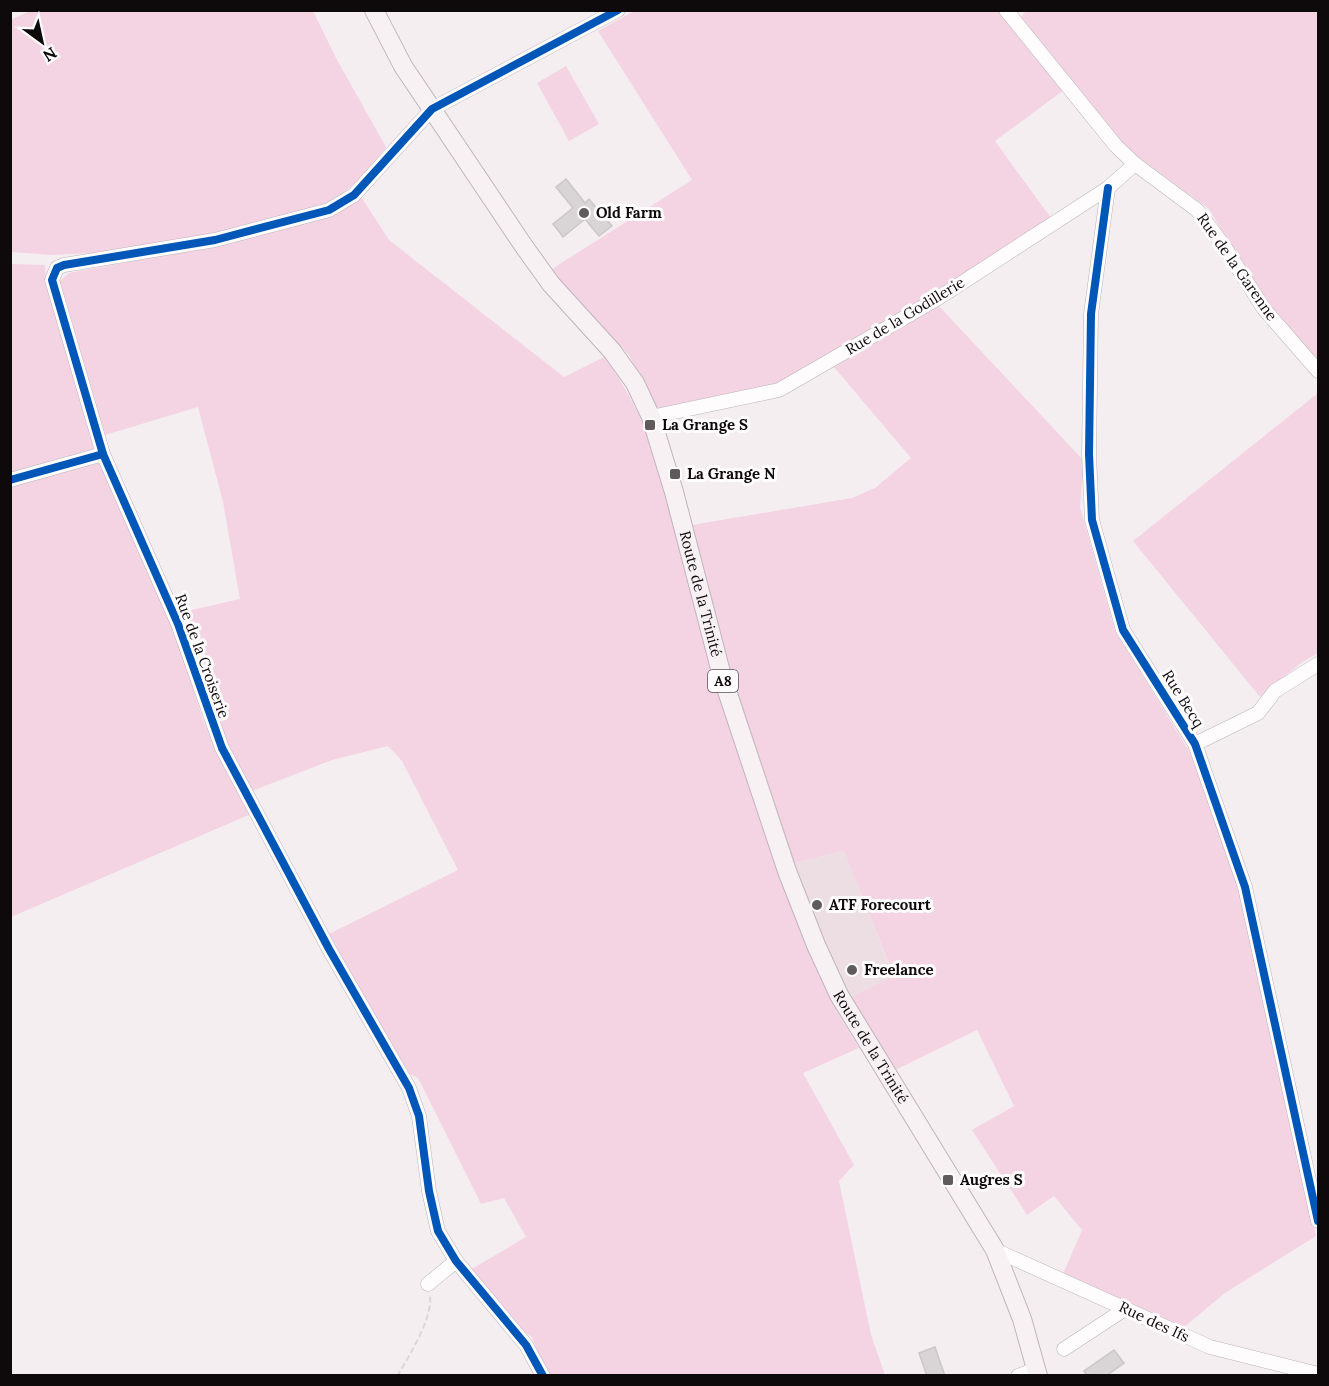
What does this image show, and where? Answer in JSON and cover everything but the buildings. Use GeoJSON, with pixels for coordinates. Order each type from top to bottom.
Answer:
{"type":"FeatureCollection","features":[{"type":"Feature","properties":{"kind":"main road","name":"Route de la Trinité"},"geometry":{"type":"LineString","coordinates":[[374,10],[395,52],[545,277],[612,351],[634,383],[651,417],[674,492],[722,676],[787,871],[816,945],[839,995],[996,1250],[1022,1319],[1037,1372]]}},
{"type":"Feature","properties":{"kind":"street"},"geometry":{"type":"LineString","coordinates":[[432,109],[618,10]]}},
{"type":"Feature","properties":{"kind":"street","name":"Rue de la Garenne"},"geometry":{"type":"LineString","coordinates":[[1012,13],[1116,146],[1197,210],[1224,246],[1264,309],[1318,371]]}},
{"type":"Feature","properties":{"kind":"street","name":"Rue de la Croiserie"},"geometry":{"type":"LineString","coordinates":[[432,109],[354,195],[329,210],[215,240],[64,265],[57,268],[52,280],[103,454],[178,624],[222,748],[329,949],[409,1088],[418,1116],[429,1191],[438,1231],[456,1261],[526,1345],[543,1376]]}},
{"type":"Feature","properties":{"kind":"street","name":"Rue de la Godillerie"},"geometry":{"type":"LineString","coordinates":[[651,417],[779,390],[940,297],[1108,188],[1136,164]]}},
{"type":"Feature","properties":{"kind":"street","name":"Rue Becq"},"geometry":{"type":"LineString","coordinates":[[1108,188],[1091,314],[1089,454],[1092,520],[1123,630],[1195,744],[1245,887],[1318,1221]]}},
{"type":"Feature","properties":{"kind":"street"},"geometry":{"type":"LineString","coordinates":[[10,480],[103,454]]}},
{"type":"Feature","properties":{"kind":"street"},"geometry":{"type":"LineString","coordinates":[[1195,744],[1258,713],[1275,691],[1318,664]]}},
{"type":"Feature","properties":{"kind":"street","name":"Rue des Ifs"},"geometry":{"type":"LineString","coordinates":[[996,1250],[1210,1347],[1318,1374]]}},
{"type":"Feature","properties":{"kind":"street"},"geometry":{"type":"LineString","coordinates":[[428,1284],[456,1261]]}},
{"type":"Feature","properties":{"kind":"street"},"geometry":{"type":"LineString","coordinates":[[1064,1349],[1125,1309]]}},
{"type":"Feature","properties":{"kind":"street"},"geometry":{"type":"LineString","coordinates":[[1018,1376],[1037,1372]]}},
{"type":"Feature","properties":{"kind":"path"},"geometry":{"type":"LineString","coordinates":[[397,1376],[426,1321],[431,1301],[428,1284]]}},
{"type":"Feature","properties":{"kind":"shaded area"},"geometry":{"type":"Polygon","coordinates":[[[32,10],[313,11],[336,58],[386,147],[366,172],[350,187],[323,204],[215,234],[113,252],[51,255],[12,252],[10,20],[32,10]]]}},
{"type":"Feature","properties":{"kind":"shaded area"},"geometry":{"type":"Polygon","coordinates":[[[1027,10],[1318,11],[1318,360],[1267,307],[1209,209],[1127,149],[1019,19],[1027,10]]]}},
{"type":"Feature","properties":{"kind":"shaded area"},"geometry":{"type":"Polygon","coordinates":[[[634,11],[999,11],[1064,90],[995,141],[1051,218],[930,297],[779,383],[657,411],[629,355],[549,271],[692,180],[598,31],[634,11]]]}},
{"type":"Feature","properties":{"kind":"shaded area"},"geometry":{"type":"Polygon","coordinates":[[[566,66],[599,124],[569,141],[537,83],[566,66]]]}},
{"type":"Feature","properties":{"kind":"shaded area"},"geometry":{"type":"Polygon","coordinates":[[[360,195],[389,240],[564,377],[604,357],[626,391],[644,426],[654,451],[710,666],[739,756],[797,921],[838,1013],[859,1048],[803,1073],[854,1165],[839,1181],[871,1335],[885,1375],[549,1375],[541,1362],[532,1337],[514,1325],[470,1270],[526,1237],[504,1198],[481,1204],[418,1078],[410,1074],[327,935],[458,870],[402,761],[388,746],[332,760],[252,791],[225,747],[178,613],[240,599],[223,502],[198,407],[105,435],[60,281],[69,273],[236,242],[331,214],[360,195]]]}},
{"type":"Feature","properties":{"kind":"shaded area"},"geometry":{"type":"Polygon","coordinates":[[[11,264],[45,265],[46,279],[97,449],[11,474],[11,264]]]}},
{"type":"Feature","properties":{"kind":"shaded area"},"geometry":{"type":"Polygon","coordinates":[[[938,305],[1084,461],[1080,507],[1115,631],[1189,751],[1220,830],[1245,913],[1316,1236],[1225,1293],[1184,1327],[1063,1274],[1082,1230],[1054,1196],[1027,1215],[972,1130],[1014,1106],[977,1030],[891,1072],[849,998],[894,976],[844,851],[790,864],[732,676],[692,525],[852,498],[875,488],[911,458],[833,366],[938,305]]]}},
{"type":"Feature","properties":{"kind":"shaded area"},"geometry":{"type":"Polygon","coordinates":[[[1318,393],[1318,653],[1302,662],[1260,697],[1133,541],[1318,393]]]}},
{"type":"Feature","properties":{"kind":"shaded area"},"geometry":{"type":"Polygon","coordinates":[[[100,461],[176,635],[203,720],[216,750],[251,814],[11,917],[11,486],[100,461]]]}},
{"type":"Feature","properties":{"kind":"shaded area"},"geometry":{"type":"Polygon","coordinates":[[[844,851],[894,977],[849,998],[790,864],[844,851]]]}},
{"type":"Feature","properties":{"kind":"cycle path"},"geometry":{"type":"LineString","coordinates":[[543,1376],[526,1345],[456,1261],[438,1231],[429,1191],[419,1116],[409,1088],[329,949],[222,748],[178,624],[103,454],[52,280],[57,268],[64,265],[215,240],[329,210],[354,195],[432,109],[618,10]]}},
{"type":"Feature","properties":{"kind":"cycle path"},"geometry":{"type":"LineString","coordinates":[[1108,188],[1091,314],[1089,454],[1092,520],[1123,630],[1195,744],[1245,887],[1318,1221]]}},
{"type":"Feature","properties":{"kind":"cycle path"},"geometry":{"type":"LineString","coordinates":[[10,480],[103,454]]}},
{"type":"Feature","properties":{"kind":"place","name":"Old Farm"},"geometry":{"type":"Point","coordinates":[584,213]}},
{"type":"Feature","properties":{"kind":"place","name":"La Grange S"},"geometry":{"type":"Point","coordinates":[650,425]}},
{"type":"Feature","properties":{"kind":"place","name":"La Grange N"},"geometry":{"type":"Point","coordinates":[675,474]}},
{"type":"Feature","properties":{"kind":"place","name":"ATF Forecourt"},"geometry":{"type":"Point","coordinates":[817,905]}},
{"type":"Feature","properties":{"kind":"place","name":"Freelance"},"geometry":{"type":"Point","coordinates":[852,970]}},
{"type":"Feature","properties":{"kind":"place","name":"Augres S"},"geometry":{"type":"Point","coordinates":[948,1180]}}]}
